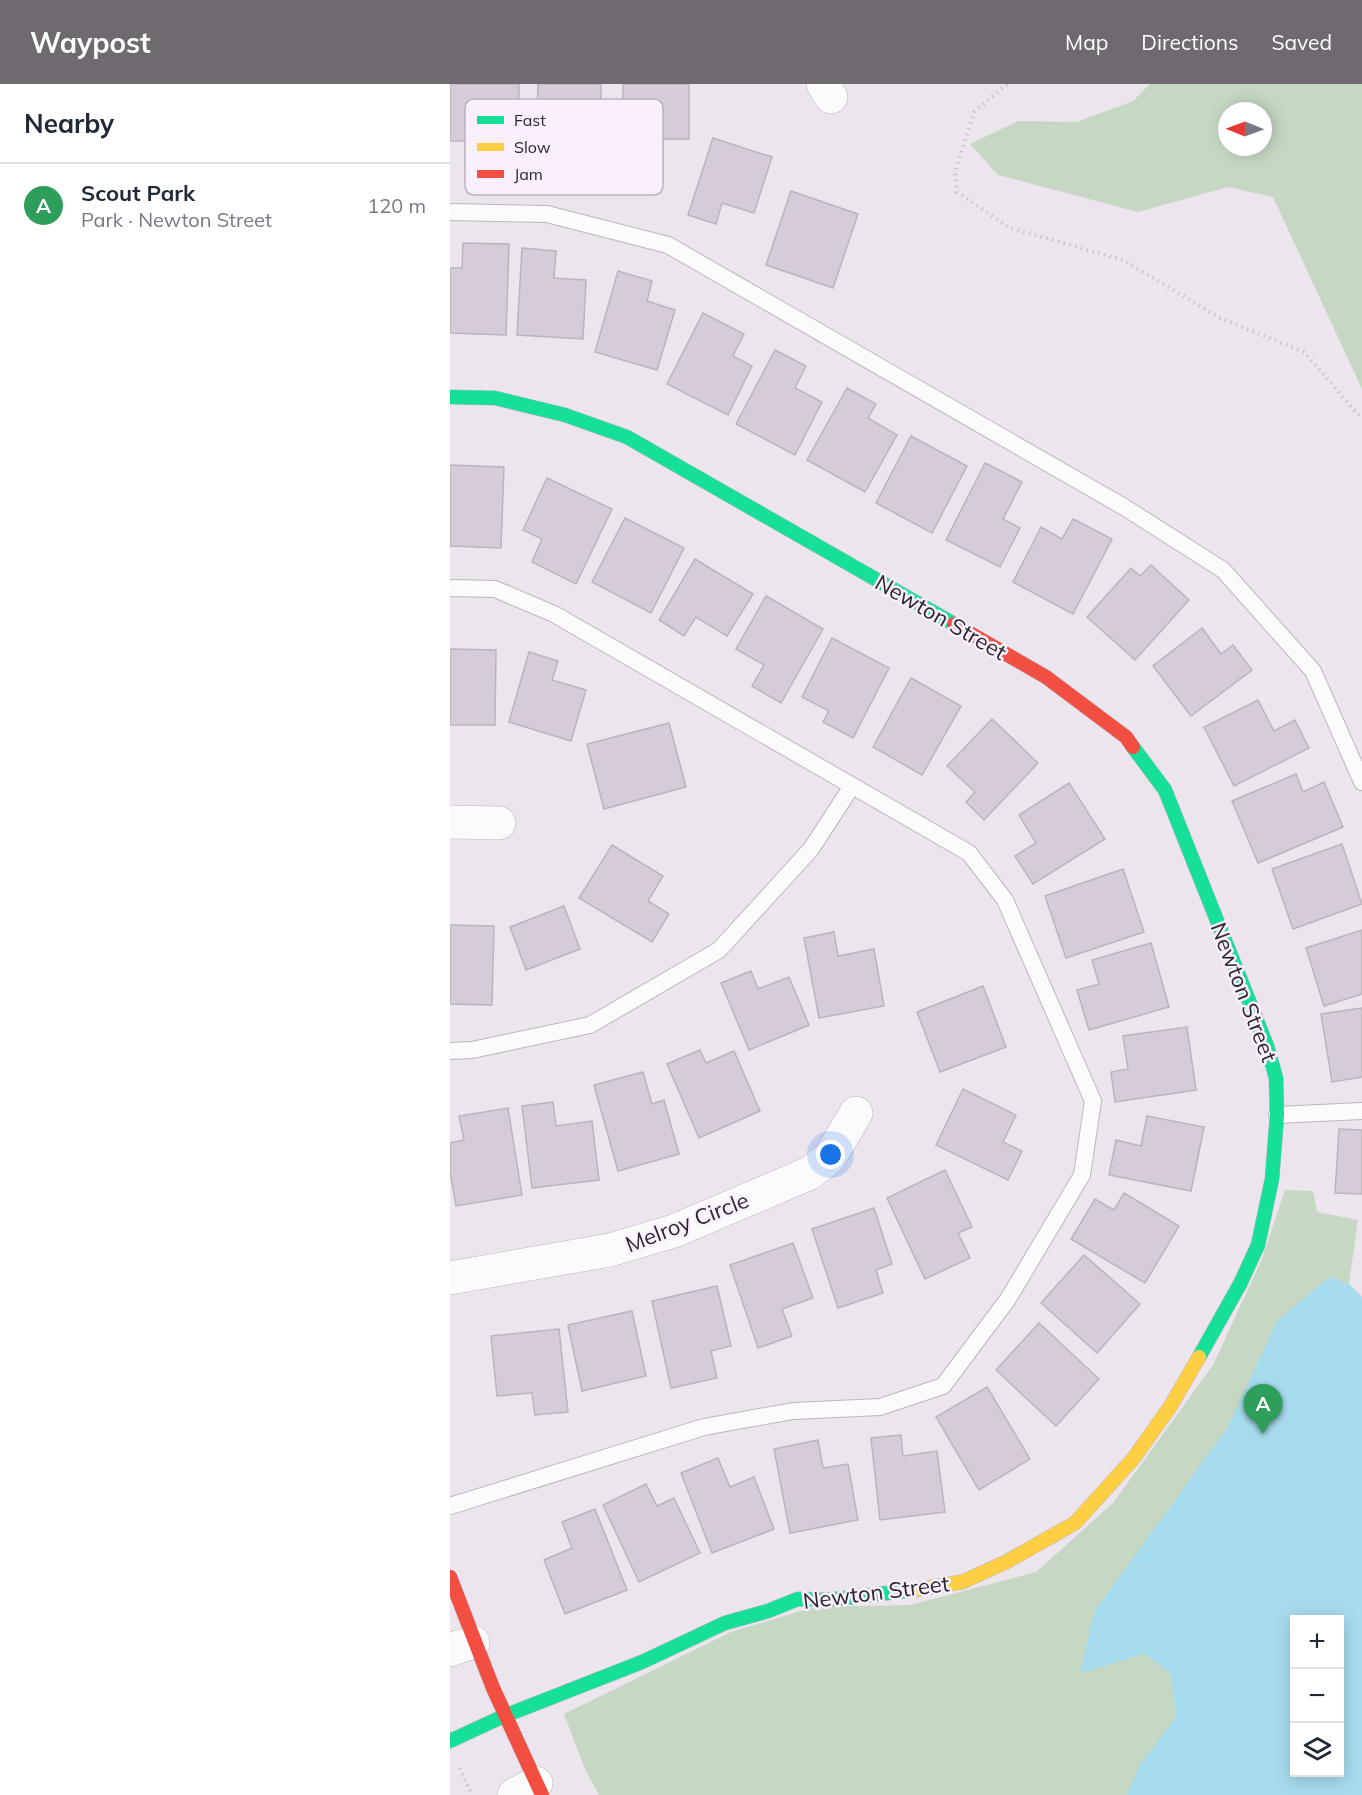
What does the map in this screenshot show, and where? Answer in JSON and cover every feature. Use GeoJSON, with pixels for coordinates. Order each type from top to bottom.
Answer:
{"type":"FeatureCollection","features":[{"type":"Feature","properties":{"kind":"street","name":"Newton Street"},"geometry":{"type":"LineString","coordinates":[[450,397],[495,398],[565,415],[627,437],[1046,677],[1126,737],[1165,790],[1267,1046],[1276,1078],[1277,1115],[1272,1179],[1258,1245],[1240,1284],[1170,1407],[1134,1459],[1075,1523],[1006,1562],[962,1582],[848,1598],[798,1599],[768,1611],[725,1623],[642,1662],[504,1716],[450,1741]]}},
{"type":"Feature","properties":{"kind":"street"},"geometry":{"type":"LineString","coordinates":[[450,822],[499,823]]}},
{"type":"Feature","properties":{"kind":"street","name":"Melroy Circle"},"geometry":{"type":"LineString","coordinates":[[450,1278],[610,1250],[674,1231],[810,1173],[830,1157],[856,1113]]}},
{"type":"Feature","properties":{"kind":"street"},"geometry":{"type":"LineString","coordinates":[[450,1577],[462,1646],[504,1716],[531,1791]]}},
{"type":"Feature","properties":{"kind":"lane"},"geometry":{"type":"LineString","coordinates":[[450,212],[547,214],[668,245],[1124,507],[1223,570],[1312,671],[1362,782]]}},
{"type":"Feature","properties":{"kind":"lane"},"geometry":{"type":"LineString","coordinates":[[450,588],[495,589],[554,614],[969,853],[1005,900],[1093,1101],[1082,1175],[1008,1299],[944,1386],[880,1407],[793,1411],[704,1427],[450,1506]]}},
{"type":"Feature","properties":{"kind":"lane"},"geometry":{"type":"LineString","coordinates":[[450,1051],[472,1050],[590,1025],[719,950],[811,849],[852,786]]}},
{"type":"Feature","properties":{"kind":"lane"},"geometry":{"type":"LineString","coordinates":[[1277,1115],[1362,1111]]}},
{"type":"Feature","properties":{"kind":"path"},"geometry":{"type":"LineString","coordinates":[[1007,84],[974,112],[955,172],[957,192],[1010,228],[1123,260],[1220,318],[1304,352],[1362,419]]}},
{"type":"Feature","properties":{"kind":"green space"},"geometry":{"type":"Polygon","coordinates":[[[1150,84],[1362,84],[1362,389],[1273,197],[1228,187],[1138,212],[998,175],[970,144],[1018,121],[1077,122],[1133,101],[1150,84]]]}},
{"type":"Feature","properties":{"kind":"green space"},"geometry":{"type":"Polygon","coordinates":[[[1285,1190],[1313,1191],[1317,1212],[1358,1220],[1349,1284],[1362,1297],[1362,1795],[599,1795],[584,1767],[564,1714],[731,1632],[814,1607],[910,1605],[1036,1572],[1113,1503],[1213,1365],[1262,1259],[1285,1190]]]}},
{"type":"Feature","properties":{"kind":"water"},"geometry":{"type":"Polygon","coordinates":[[[1329,1277],[1349,1284],[1362,1297],[1362,1795],[1127,1795],[1139,1766],[1176,1717],[1171,1674],[1145,1654],[1080,1673],[1094,1612],[1228,1427],[1277,1321],[1329,1277]]]}},
{"type":"Feature","properties":{"kind":"building"},"geometry":{"type":"Polygon","coordinates":[[[450,84],[519,84],[519,99],[465,99],[465,141],[450,141],[450,84]]]}},
{"type":"Feature","properties":{"kind":"building"},"geometry":{"type":"Polygon","coordinates":[[[538,84],[601,84],[601,99],[538,99],[538,84]]]}},
{"type":"Feature","properties":{"kind":"building"},"geometry":{"type":"Polygon","coordinates":[[[623,84],[689,84],[689,139],[663,139],[663,99],[623,99],[623,84]]]}},
{"type":"Feature","properties":{"kind":"building"},"geometry":{"type":"Polygon","coordinates":[[[713,138],[772,157],[754,213],[722,203],[716,224],[688,215],[713,138]]]}},
{"type":"Feature","properties":{"kind":"building"},"geometry":{"type":"Polygon","coordinates":[[[791,191],[858,214],[833,288],[766,265],[791,191]]]}},
{"type":"Feature","properties":{"kind":"building"},"geometry":{"type":"Polygon","coordinates":[[[463,243],[509,244],[506,335],[450,333],[450,268],[462,268],[463,243]]]}},
{"type":"Feature","properties":{"kind":"building"},"geometry":{"type":"Polygon","coordinates":[[[522,248],[556,251],[554,278],[586,280],[583,339],[517,335],[522,248]]]}},
{"type":"Feature","properties":{"kind":"building"},"geometry":{"type":"Polygon","coordinates":[[[618,271],[652,281],[647,301],[675,310],[657,370],[595,352],[618,271]]]}},
{"type":"Feature","properties":{"kind":"building"},"geometry":{"type":"Polygon","coordinates":[[[703,313],[744,334],[733,356],[752,366],[728,415],[667,384],[703,313]]]}},
{"type":"Feature","properties":{"kind":"building"},"geometry":{"type":"Polygon","coordinates":[[[775,350],[806,366],[795,388],[822,402],[795,455],[736,424],[775,350]]]}},
{"type":"Feature","properties":{"kind":"building"},"geometry":{"type":"Polygon","coordinates":[[[847,388],[876,404],[868,418],[897,435],[865,492],[807,460],[847,388]]]}},
{"type":"Feature","properties":{"kind":"building"},"geometry":{"type":"Polygon","coordinates":[[[911,436],[967,466],[932,533],[876,503],[911,436]]]}},
{"type":"Feature","properties":{"kind":"building"},"geometry":{"type":"Polygon","coordinates":[[[985,463],[1022,482],[1003,519],[1020,528],[1000,567],[946,540],[985,463]]]}},
{"type":"Feature","properties":{"kind":"building"},"geometry":{"type":"Polygon","coordinates":[[[450,465],[504,467],[501,548],[450,546],[450,465]]]}},
{"type":"Feature","properties":{"kind":"building"},"geometry":{"type":"Polygon","coordinates":[[[547,478],[612,509],[576,584],[532,562],[542,539],[523,530],[547,478]]]}},
{"type":"Feature","properties":{"kind":"building"},"geometry":{"type":"Polygon","coordinates":[[[625,518],[684,548],[651,613],[592,582],[625,518]]]}},
{"type":"Feature","properties":{"kind":"building"},"geometry":{"type":"Polygon","coordinates":[[[1073,519],[1112,539],[1073,614],[1013,582],[1041,527],[1062,539],[1073,519]]]}},
{"type":"Feature","properties":{"kind":"building"},"geometry":{"type":"Polygon","coordinates":[[[695,559],[753,594],[727,636],[696,617],[684,636],[659,620],[695,559]]]}},
{"type":"Feature","properties":{"kind":"building"},"geometry":{"type":"Polygon","coordinates":[[[1151,565],[1189,600],[1135,660],[1087,617],[1131,568],[1140,576],[1151,565]]]}},
{"type":"Feature","properties":{"kind":"building"},"geometry":{"type":"Polygon","coordinates":[[[766,596],[823,629],[781,703],[752,686],[764,665],[736,649],[766,596]]]}},
{"type":"Feature","properties":{"kind":"building"},"geometry":{"type":"Polygon","coordinates":[[[1202,628],[1221,654],[1233,645],[1252,670],[1191,716],[1153,666],[1202,628]]]}},
{"type":"Feature","properties":{"kind":"building"},"geometry":{"type":"Polygon","coordinates":[[[832,638],[889,668],[853,738],[823,722],[829,711],[802,697],[832,638]]]}},
{"type":"Feature","properties":{"kind":"building"},"geometry":{"type":"Polygon","coordinates":[[[450,649],[496,650],[495,725],[450,725],[450,649]]]}},
{"type":"Feature","properties":{"kind":"building"},"geometry":{"type":"Polygon","coordinates":[[[529,652],[558,661],[552,680],[586,690],[571,741],[509,722],[529,652]]]}},
{"type":"Feature","properties":{"kind":"building"},"geometry":{"type":"Polygon","coordinates":[[[911,678],[961,706],[922,775],[873,747],[911,678]]]}},
{"type":"Feature","properties":{"kind":"building"},"geometry":{"type":"Polygon","coordinates":[[[1258,700],[1274,731],[1295,720],[1309,748],[1234,786],[1204,727],[1258,700]]]}},
{"type":"Feature","properties":{"kind":"building"},"geometry":{"type":"Polygon","coordinates":[[[992,719],[1038,763],[984,820],[966,802],[975,792],[947,766],[992,719]]]}},
{"type":"Feature","properties":{"kind":"building"},"geometry":{"type":"Polygon","coordinates":[[[669,723],[686,787],[604,809],[587,744],[669,723]]]}},
{"type":"Feature","properties":{"kind":"building"},"geometry":{"type":"Polygon","coordinates":[[[1296,774],[1303,792],[1324,782],[1343,827],[1258,863],[1232,801],[1296,774]]]}},
{"type":"Feature","properties":{"kind":"building"},"geometry":{"type":"Polygon","coordinates":[[[1069,783],[1105,839],[1033,884],[1015,856],[1036,843],[1019,815],[1069,783]]]}},
{"type":"Feature","properties":{"kind":"building"},"geometry":{"type":"Polygon","coordinates":[[[1342,844],[1362,904],[1293,929],[1272,869],[1342,844]]]}},
{"type":"Feature","properties":{"kind":"building"},"geometry":{"type":"Polygon","coordinates":[[[612,845],[663,876],[648,901],[669,914],[652,942],[579,898],[612,845]]]}},
{"type":"Feature","properties":{"kind":"building"},"geometry":{"type":"Polygon","coordinates":[[[1123,869],[1144,932],[1066,958],[1045,896],[1123,869]]]}},
{"type":"Feature","properties":{"kind":"building"},"geometry":{"type":"Polygon","coordinates":[[[564,906],[580,949],[526,970],[510,927],[564,906]]]}},
{"type":"Feature","properties":{"kind":"building"},"geometry":{"type":"Polygon","coordinates":[[[450,925],[494,926],[492,1005],[450,1004],[450,925]]]}},
{"type":"Feature","properties":{"kind":"building"},"geometry":{"type":"Polygon","coordinates":[[[1362,930],[1362,994],[1324,1006],[1306,948],[1362,930]]]}},
{"type":"Feature","properties":{"kind":"building"},"geometry":{"type":"Polygon","coordinates":[[[834,932],[838,956],[874,949],[884,1006],[819,1018],[804,938],[834,932]]]}},
{"type":"Feature","properties":{"kind":"building"},"geometry":{"type":"Polygon","coordinates":[[[1151,943],[1169,1007],[1089,1030],[1077,990],[1099,984],[1092,960],[1151,943]]]}},
{"type":"Feature","properties":{"kind":"building"},"geometry":{"type":"Polygon","coordinates":[[[751,971],[758,989],[789,977],[809,1025],[749,1050],[721,983],[751,971]]]}},
{"type":"Feature","properties":{"kind":"building"},"geometry":{"type":"Polygon","coordinates":[[[983,986],[1006,1047],[940,1072],[917,1012],[983,986]]]}},
{"type":"Feature","properties":{"kind":"building"},"geometry":{"type":"Polygon","coordinates":[[[1362,1008],[1362,1077],[1332,1082],[1321,1014],[1362,1008]]]}},
{"type":"Feature","properties":{"kind":"building"},"geometry":{"type":"Polygon","coordinates":[[[1187,1027],[1196,1090],[1115,1102],[1111,1072],[1128,1069],[1123,1036],[1187,1027]]]}},
{"type":"Feature","properties":{"kind":"building"},"geometry":{"type":"Polygon","coordinates":[[[700,1050],[706,1063],[734,1051],[760,1111],[699,1138],[667,1064],[700,1050]]]}},
{"type":"Feature","properties":{"kind":"building"},"geometry":{"type":"Polygon","coordinates":[[[643,1072],[652,1104],[664,1100],[679,1154],[618,1171],[594,1085],[643,1072]]]}},
{"type":"Feature","properties":{"kind":"building"},"geometry":{"type":"Polygon","coordinates":[[[963,1089],[1016,1115],[1003,1142],[1022,1151],[1008,1180],[936,1145],[963,1089]]]}},
{"type":"Feature","properties":{"kind":"building"},"geometry":{"type":"Polygon","coordinates":[[[553,1102],[556,1126],[592,1121],[599,1180],[532,1188],[522,1106],[553,1102]]]}},
{"type":"Feature","properties":{"kind":"building"},"geometry":{"type":"Polygon","coordinates":[[[508,1108],[522,1195],[456,1206],[450,1171],[450,1143],[464,1140],[459,1116],[508,1108]]]}},
{"type":"Feature","properties":{"kind":"building"},"geometry":{"type":"Polygon","coordinates":[[[1147,1116],[1204,1127],[1191,1191],[1109,1175],[1116,1140],[1141,1146],[1147,1116]]]}},
{"type":"Feature","properties":{"kind":"building"},"geometry":{"type":"Polygon","coordinates":[[[1339,1129],[1362,1130],[1362,1194],[1335,1193],[1339,1129]]]}},
{"type":"Feature","properties":{"kind":"building"},"geometry":{"type":"Polygon","coordinates":[[[945,1170],[972,1227],[958,1233],[970,1258],[925,1279],[887,1198],[945,1170]]]}},
{"type":"Feature","properties":{"kind":"building"},"geometry":{"type":"Polygon","coordinates":[[[1124,1193],[1179,1226],[1145,1283],[1071,1239],[1095,1199],[1114,1210],[1124,1193]]]}},
{"type":"Feature","properties":{"kind":"building"},"geometry":{"type":"Polygon","coordinates":[[[874,1208],[892,1264],[876,1270],[883,1293],[838,1308],[812,1229],[874,1208]]]}},
{"type":"Feature","properties":{"kind":"building"},"geometry":{"type":"Polygon","coordinates":[[[793,1243],[813,1298],[782,1309],[792,1336],[758,1348],[730,1265],[793,1243]]]}},
{"type":"Feature","properties":{"kind":"building"},"geometry":{"type":"Polygon","coordinates":[[[1084,1255],[1140,1304],[1097,1353],[1041,1303],[1084,1255]]]}},
{"type":"Feature","properties":{"kind":"building"},"geometry":{"type":"Polygon","coordinates":[[[717,1286],[731,1346],[711,1351],[717,1378],[671,1388],[652,1301],[717,1286]]]}},
{"type":"Feature","properties":{"kind":"building"},"geometry":{"type":"Polygon","coordinates":[[[632,1311],[646,1376],[582,1391],[568,1325],[632,1311]]]}},
{"type":"Feature","properties":{"kind":"building"},"geometry":{"type":"Polygon","coordinates":[[[1039,1323],[1099,1379],[1056,1426],[996,1370],[1039,1323]]]}},
{"type":"Feature","properties":{"kind":"building"},"geometry":{"type":"Polygon","coordinates":[[[559,1329],[568,1412],[535,1415],[532,1393],[497,1396],[491,1336],[559,1329]]]}},
{"type":"Feature","properties":{"kind":"building"},"geometry":{"type":"Polygon","coordinates":[[[987,1387],[1030,1459],[979,1490],[936,1417],[987,1387]]]}},
{"type":"Feature","properties":{"kind":"building"},"geometry":{"type":"Polygon","coordinates":[[[901,1435],[903,1456],[937,1451],[945,1512],[880,1520],[871,1438],[901,1435]]]}},
{"type":"Feature","properties":{"kind":"building"},"geometry":{"type":"Polygon","coordinates":[[[818,1440],[823,1468],[848,1464],[858,1520],[790,1533],[774,1449],[818,1440]]]}},
{"type":"Feature","properties":{"kind":"building"},"geometry":{"type":"Polygon","coordinates":[[[718,1458],[730,1487],[754,1477],[774,1529],[712,1553],[681,1473],[718,1458]]]}},
{"type":"Feature","properties":{"kind":"building"},"geometry":{"type":"Polygon","coordinates":[[[646,1484],[657,1506],[674,1498],[700,1553],[639,1582],[603,1505],[646,1484]]]}},
{"type":"Feature","properties":{"kind":"building"},"geometry":{"type":"Polygon","coordinates":[[[595,1509],[627,1590],[565,1614],[544,1560],[572,1548],[562,1522],[595,1509]]]}},
{"type":"Feature","properties":{"kind":"traffic: fast"},"geometry":{"type":"LineString","coordinates":[[450,397],[495,398],[565,415],[627,437],[954,624]]}},
{"type":"Feature","properties":{"kind":"traffic: fast"},"geometry":{"type":"LineString","coordinates":[[1133,747],[1165,790],[1267,1046],[1276,1078],[1277,1115],[1272,1179],[1258,1245],[1240,1284],[1199,1357]]}},
{"type":"Feature","properties":{"kind":"traffic: fast"},"geometry":{"type":"LineString","coordinates":[[450,1741],[504,1716],[642,1662],[725,1623],[768,1611],[798,1599],[827,1600],[914,1590]]}},
{"type":"Feature","properties":{"kind":"traffic: slow"},"geometry":{"type":"LineString","coordinates":[[914,1590],[962,1582],[1006,1562],[1075,1523],[1133,1459],[1170,1407],[1199,1357]]}},
{"type":"Feature","properties":{"kind":"traffic: jam"},"geometry":{"type":"LineString","coordinates":[[954,624],[1046,677],[1126,737],[1133,747]]}},
{"type":"Feature","properties":{"kind":"traffic: jam"},"geometry":{"type":"LineString","coordinates":[[450,1577],[493,1688],[542,1795]]}},
{"type":"Feature","properties":{"kind":"place","name":"Scout Park"},"geometry":{"type":"Point","coordinates":[1263,1434]}}]}
